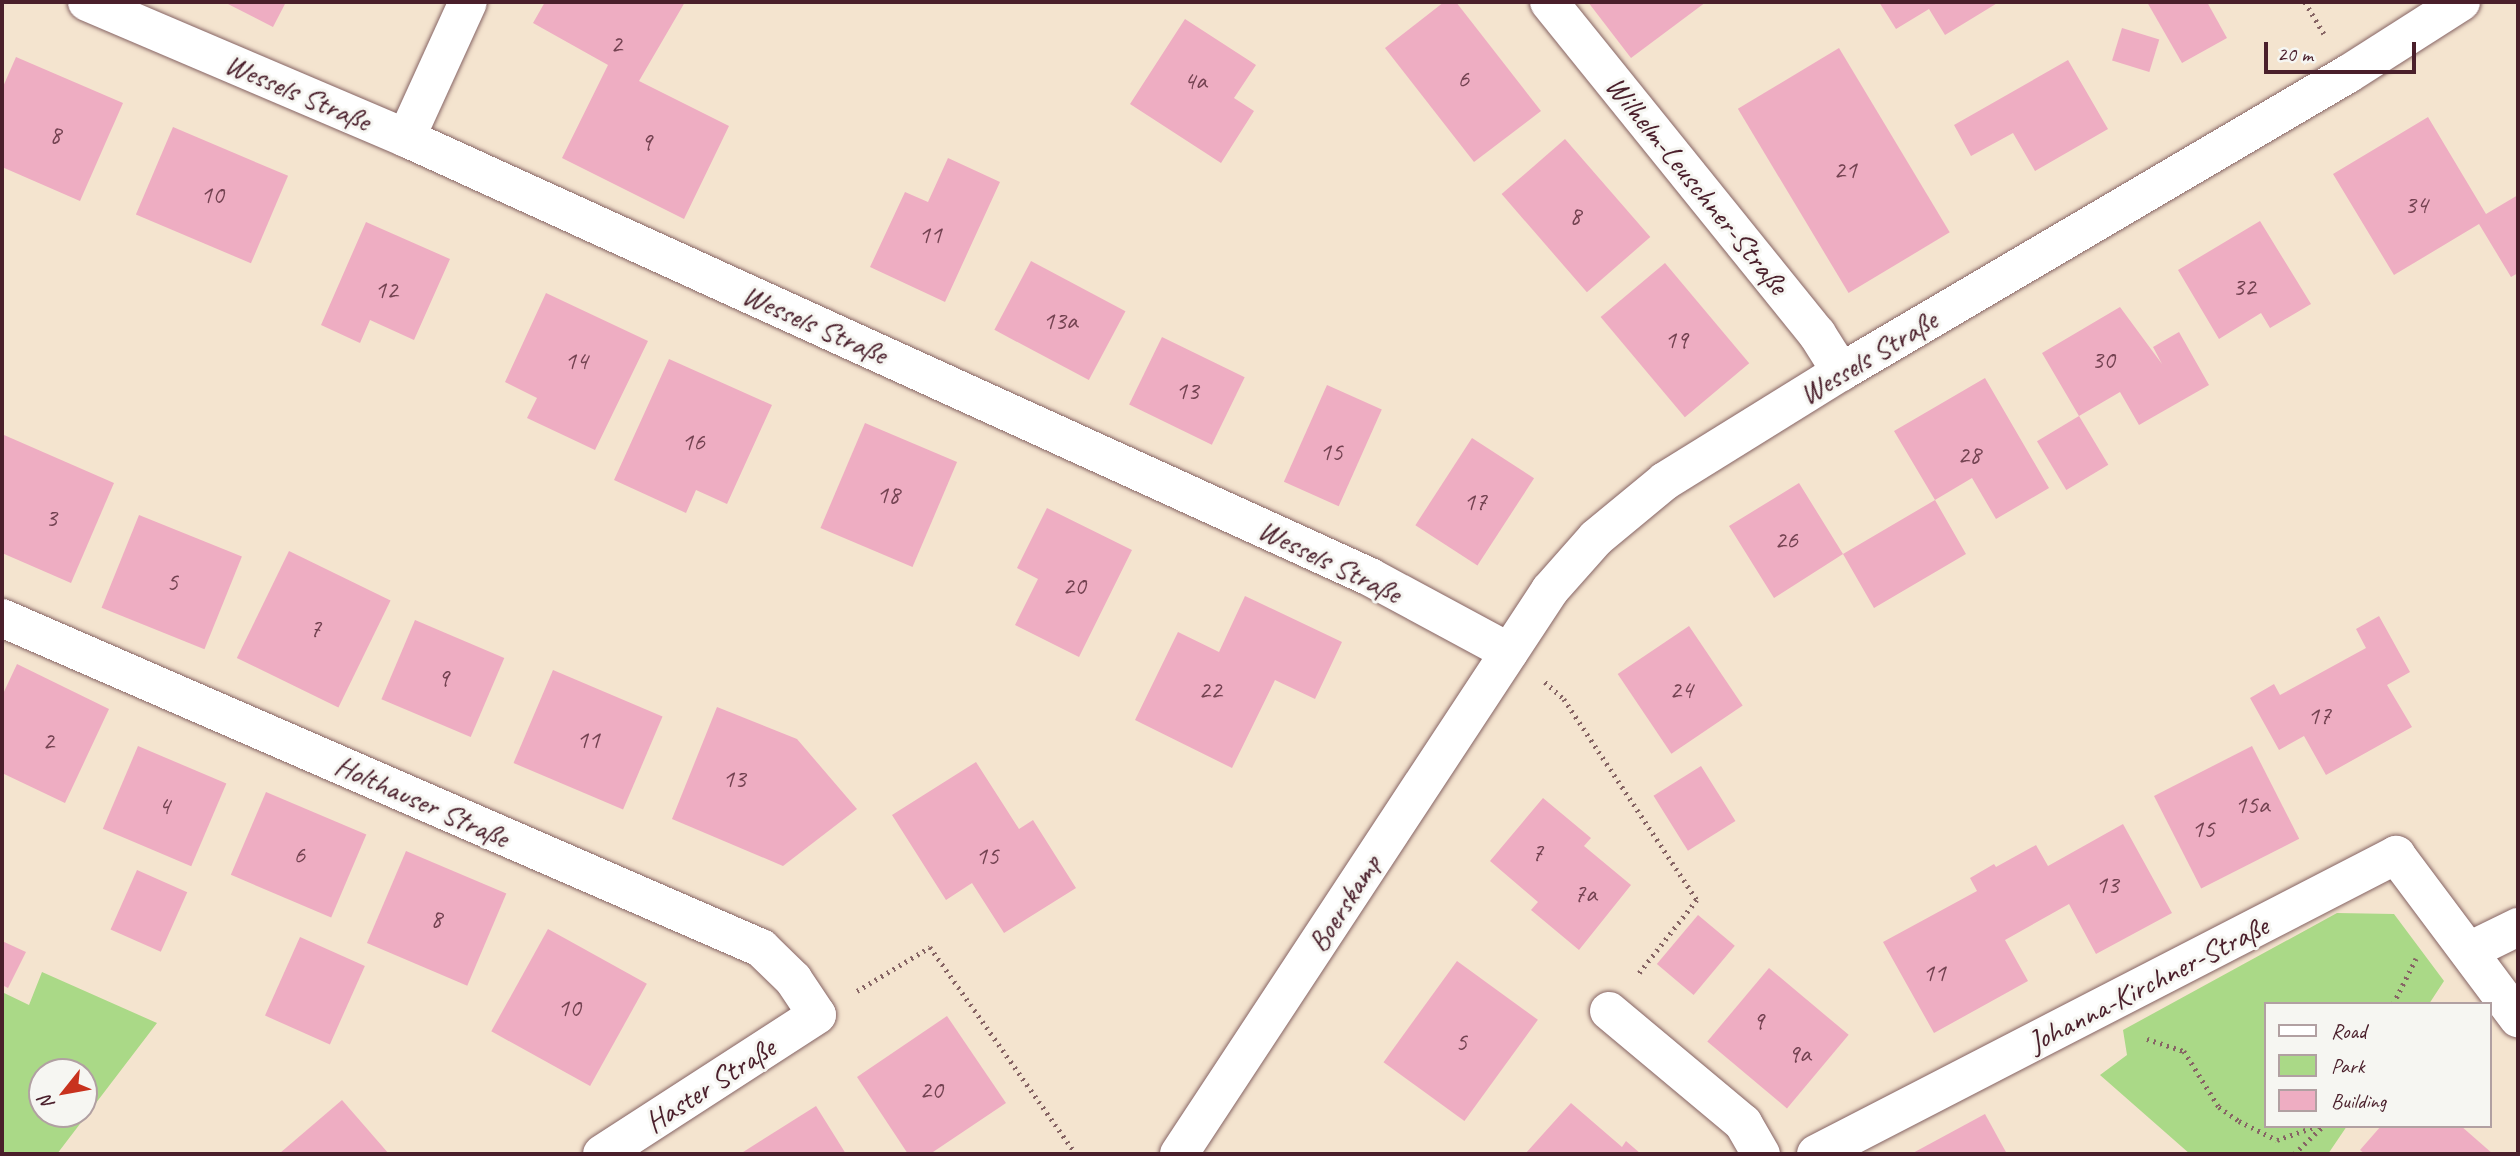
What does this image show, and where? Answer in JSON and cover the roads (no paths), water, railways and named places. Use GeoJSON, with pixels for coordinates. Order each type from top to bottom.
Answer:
{"type":"FeatureCollection","features":[{"type":"Feature","properties":{"kind":"street","name":"Wessels Straße"},"geometry":{"type":"LineString","coordinates":[[87,2],[406,138],[1370,577],[1509,652],[1550,590],[1596,538],[1665,481],[1841,372],[2348,74],[2461,2]]}},
{"type":"Feature","properties":{"kind":"street"},"geometry":{"type":"LineString","coordinates":[[406,138],[468,2]]}},
{"type":"Feature","properties":{"kind":"street","name":"Wilhelm-Leuschner-Straße"},"geometry":{"type":"LineString","coordinates":[[1549,2],[1817,334],[1841,372]]}},
{"type":"Feature","properties":{"kind":"street","name":"Holthauser Straße"},"geometry":{"type":"LineString","coordinates":[[2,618],[761,948],[793,979],[817,1015]]}},
{"type":"Feature","properties":{"kind":"street","name":"Boerskamp"},"geometry":{"type":"LineString","coordinates":[[1179,1154],[1509,652]]}},
{"type":"Feature","properties":{"kind":"street","name":"Johanna-Kirchner-Straße"},"geometry":{"type":"LineString","coordinates":[[1816,1154],[2396,855],[2461,940]]}},
{"type":"Feature","properties":{"kind":"street"},"geometry":{"type":"LineString","coordinates":[[2518,927],[2461,940],[2518,1018]]}},
{"type":"Feature","properties":{"kind":"street"},"geometry":{"type":"LineString","coordinates":[[1609,1011],[1743,1123],[1761,1154]]}},
{"type":"Feature","properties":{"kind":"street","name":"Haster Straße"},"geometry":{"type":"LineString","coordinates":[[602,1154],[817,1015]]}}]}
